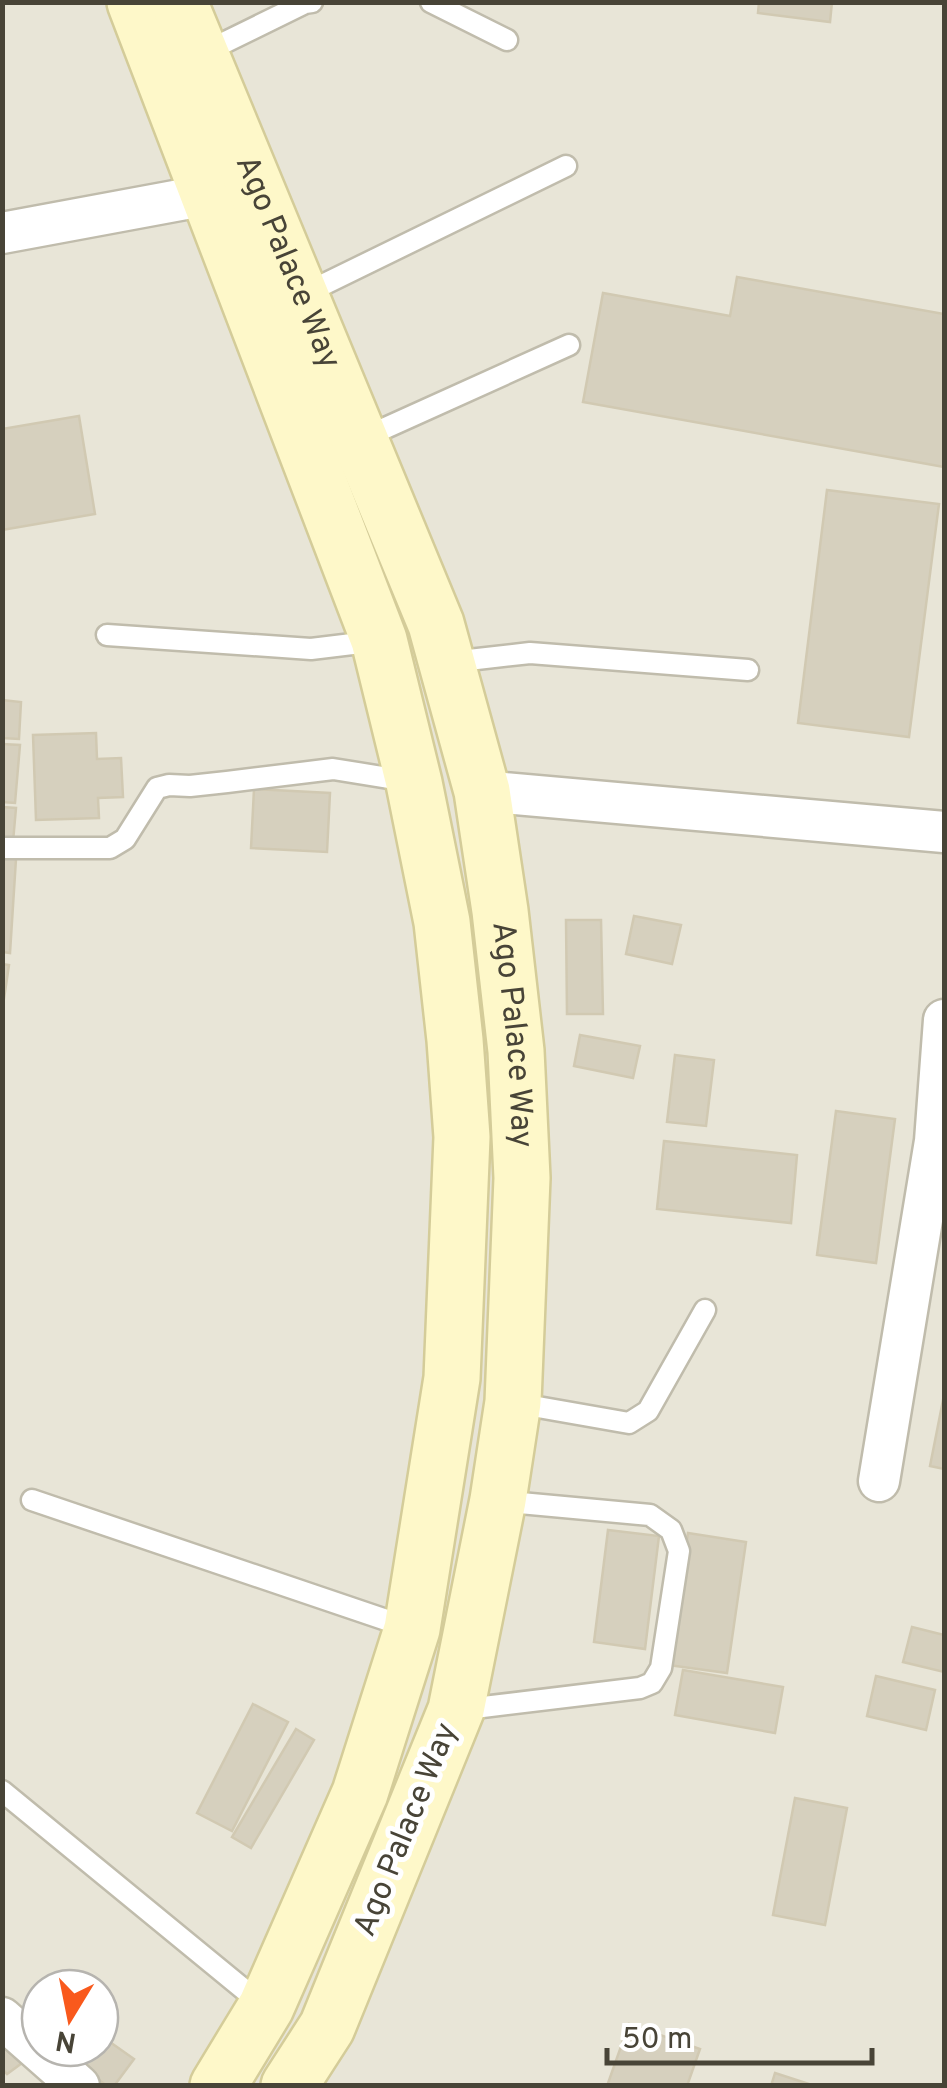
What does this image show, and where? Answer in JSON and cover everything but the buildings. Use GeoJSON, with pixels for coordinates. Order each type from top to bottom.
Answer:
{"type":"FeatureCollection","features":[{"type":"Feature","properties":{"kind":"main road","name":"Ago Palace Way"},"geometry":{"type":"LineString","coordinates":[[135,2],[378,640],[414,782],[442,922],[462,1136],[452,1378],[412,1629],[360,1793],[266,2007],[218,2086]]}},
{"type":"Feature","properties":{"kind":"main road","name":"Ago Palace Way"},"geometry":{"type":"LineString","coordinates":[[179,2],[436,624],[482,791],[517,1069],[522,1178],[513,1402],[498,1500],[456,1710],[327,2028],[289,2086]]}},
{"type":"Feature","properties":{"kind":"street"},"geometry":{"type":"LineString","coordinates":[[2,233],[207,195]]}},
{"type":"Feature","properties":{"kind":"street"},"geometry":{"type":"LineString","coordinates":[[482,791],[944,832]]}},
{"type":"Feature","properties":{"kind":"street"},"geometry":{"type":"LineString","coordinates":[[879,1481],[935,1141],[944,1020]]}},
{"type":"Feature","properties":{"kind":"street"},"geometry":{"type":"LineString","coordinates":[[2,2018],[78,2086]]}},
{"type":"Feature","properties":{"kind":"lane"},"geometry":{"type":"LineString","coordinates":[[200,55],[312,2]]}},
{"type":"Feature","properties":{"kind":"lane"},"geometry":{"type":"LineString","coordinates":[[431,2],[507,40]]}},
{"type":"Feature","properties":{"kind":"lane"},"geometry":{"type":"LineString","coordinates":[[300,296],[566,166]]}},
{"type":"Feature","properties":{"kind":"lane"},"geometry":{"type":"LineString","coordinates":[[359,440],[569,345]]}},
{"type":"Feature","properties":{"kind":"lane"},"geometry":{"type":"LineString","coordinates":[[107,635],[311,649],[378,640]]}},
{"type":"Feature","properties":{"kind":"lane"},"geometry":{"type":"LineString","coordinates":[[446,662],[530,654],[748,670]]}},
{"type":"Feature","properties":{"kind":"lane"},"geometry":{"type":"LineString","coordinates":[[2,848],[110,848],[125,838],[157,788],[169,785],[190,786],[333,769],[414,782]]}},
{"type":"Feature","properties":{"kind":"lane"},"geometry":{"type":"LineString","coordinates":[[513,1402],[629,1423],[648,1411],[705,1310]]}},
{"type":"Feature","properties":{"kind":"lane"},"geometry":{"type":"LineString","coordinates":[[32,1500],[412,1629]]}},
{"type":"Feature","properties":{"kind":"lane"},"geometry":{"type":"LineString","coordinates":[[456,1710],[640,1688],[652,1682],[661,1668],[679,1551],[671,1530],[650,1516],[498,1500]]}},
{"type":"Feature","properties":{"kind":"lane"},"geometry":{"type":"LineString","coordinates":[[2,1791],[266,2007]]}},
{"type":"Feature","properties":{"kind":"shaded area"},"geometry":{"type":"Polygon","coordinates":[[[3,3],[944,3],[944,2085],[3,2086],[3,3]]]}}]}
